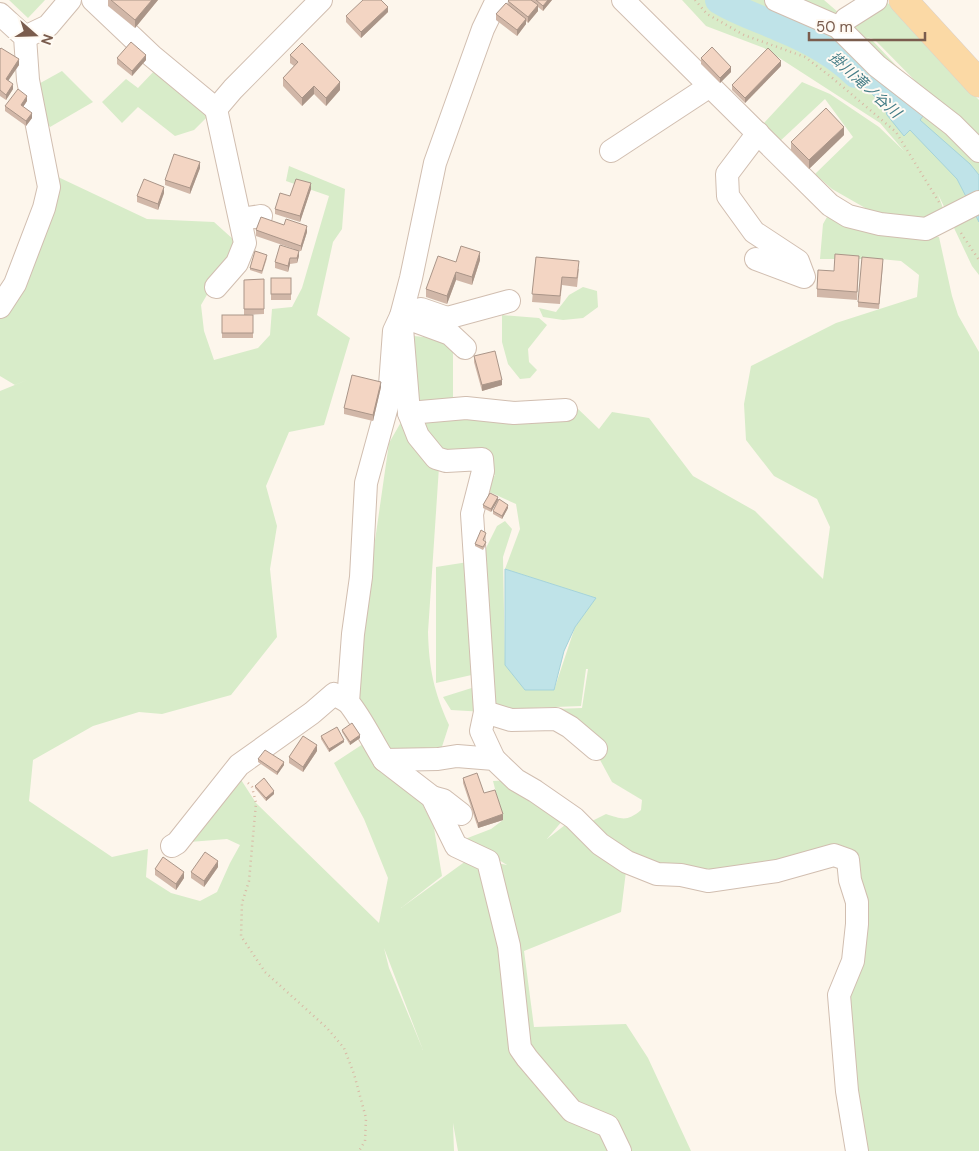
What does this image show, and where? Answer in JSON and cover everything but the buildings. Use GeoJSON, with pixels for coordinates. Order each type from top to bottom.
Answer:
{"type":"FeatureCollection","features":[{"type":"Feature","properties":{"kind":"main road"},"geometry":{"type":"LineString","coordinates":[[903,0],[979,83]]}},
{"type":"Feature","properties":{"kind":"street"},"geometry":{"type":"LineString","coordinates":[[25,37],[48,26],[70,0]]}},
{"type":"Feature","properties":{"kind":"street"},"geometry":{"type":"LineString","coordinates":[[93,0],[152,56],[216,109],[251,218],[238,263],[216,287]]}},
{"type":"Feature","properties":{"kind":"street"},"geometry":{"type":"LineString","coordinates":[[216,109],[321,0]]}},
{"type":"Feature","properties":{"kind":"street"},"geometry":{"type":"LineString","coordinates":[[348,702],[353,634],[361,577],[366,483],[389,398],[394,331],[413,270],[435,163],[483,29],[497,0]]}},
{"type":"Feature","properties":{"kind":"street"},"geometry":{"type":"LineString","coordinates":[[623,0],[830,205],[848,216],[880,224],[926,229],[979,202]]}},
{"type":"Feature","properties":{"kind":"street"},"geometry":{"type":"LineString","coordinates":[[776,0],[838,27],[877,66],[953,125],[979,151]]}},
{"type":"Feature","properties":{"kind":"street"},"geometry":{"type":"LineString","coordinates":[[846,19],[876,0]]}},
{"type":"Feature","properties":{"kind":"street"},"geometry":{"type":"LineString","coordinates":[[0,14],[25,37],[28,80],[48,188],[44,208],[15,284],[0,307]]}},
{"type":"Feature","properties":{"kind":"street"},"geometry":{"type":"LineString","coordinates":[[611,151],[710,86]]}},
{"type":"Feature","properties":{"kind":"street"},"geometry":{"type":"LineString","coordinates":[[756,259],[804,277],[798,260],[754,232],[728,196],[727,174],[758,134]]}},
{"type":"Feature","properties":{"kind":"street"},"geometry":{"type":"LineString","coordinates":[[402,309],[447,318],[509,301]]}},
{"type":"Feature","properties":{"kind":"street"},"geometry":{"type":"LineString","coordinates":[[402,309],[450,334],[465,348]]}},
{"type":"Feature","properties":{"kind":"street"},"geometry":{"type":"LineString","coordinates":[[402,309],[409,414],[418,436],[436,458],[446,461],[482,459],[483,470],[472,514],[486,712],[481,731],[494,759],[516,780],[535,790],[574,818],[600,844],[627,862],[657,874],[708,881],[776,871],[834,855],[848,860],[850,880],[857,902],[855,945],[853,961],[839,995],[847,1091],[857,1151]]}},
{"type":"Feature","properties":{"kind":"street"},"geometry":{"type":"LineString","coordinates":[[409,414],[466,408],[514,413],[566,410]]}},
{"type":"Feature","properties":{"kind":"street"},"geometry":{"type":"LineString","coordinates":[[172,846],[177,843],[239,765],[334,694],[348,702],[357,713],[384,760],[432,797],[443,800],[461,814]]}},
{"type":"Feature","properties":{"kind":"street"},"geometry":{"type":"LineString","coordinates":[[486,712],[511,720],[556,720],[570,727],[596,749]]}},
{"type":"Feature","properties":{"kind":"street"},"geometry":{"type":"LineString","coordinates":[[384,760],[438,759],[457,756],[494,759]]}},
{"type":"Feature","properties":{"kind":"street"},"geometry":{"type":"LineString","coordinates":[[432,797],[456,846],[488,862],[509,946],[520,1048],[572,1111],[608,1126],[620,1151]]}},
{"type":"Feature","properties":{"kind":"path"},"geometry":{"type":"LineString","coordinates":[[694,0],[707,14],[744,35],[805,58],[830,76],[896,132],[948,217],[979,260]]}},
{"type":"Feature","properties":{"kind":"path"},"geometry":{"type":"LineString","coordinates":[[236,769],[252,787],[256,803],[249,881],[242,903],[241,936],[265,972],[327,1028],[344,1048],[354,1074],[366,1118],[364,1141],[360,1151]]}},
{"type":"Feature","properties":{"kind":"green space"},"geometry":{"type":"Polygon","coordinates":[[[9,0],[45,0],[28,18],[9,0]]]}},
{"type":"Feature","properties":{"kind":"green space"},"geometry":{"type":"Polygon","coordinates":[[[682,0],[824,0],[846,19],[886,1],[979,100],[979,275],[972,266],[938,194],[944,211],[927,221],[881,217],[832,189],[815,174],[853,137],[825,99],[778,143],[764,123],[802,82],[830,94],[879,127],[904,151],[880,123],[764,48],[706,26],[682,0]],[[866,37],[871,39],[963,136],[941,107],[874,39],[866,37]]]}},
{"type":"Feature","properties":{"kind":"green space"},"geometry":{"type":"Polygon","coordinates":[[[157,68],[208,116],[194,130],[175,136],[138,107],[122,123],[102,102],[126,79],[138,88],[157,68]]]}},
{"type":"Feature","properties":{"kind":"green space"},"geometry":{"type":"Polygon","coordinates":[[[62,71],[93,102],[50,127],[43,117],[35,86],[62,71]]]}},
{"type":"Feature","properties":{"kind":"green space"},"geometry":{"type":"Polygon","coordinates":[[[289,166],[345,189],[342,229],[333,242],[317,315],[350,338],[324,425],[289,432],[266,486],[277,526],[270,569],[277,637],[231,695],[162,714],[139,712],[93,726],[33,760],[29,801],[112,857],[148,849],[146,877],[171,893],[200,901],[217,892],[240,845],[227,839],[177,843],[236,772],[256,803],[379,923],[388,878],[364,819],[334,763],[363,744],[416,791],[434,828],[442,876],[401,908],[470,858],[507,865],[465,839],[491,829],[503,820],[493,781],[516,780],[563,820],[547,839],[574,818],[582,826],[606,814],[628,818],[641,810],[642,800],[612,782],[593,747],[560,721],[451,710],[443,697],[478,686],[475,570],[497,526],[505,521],[512,529],[503,557],[505,665],[554,690],[575,627],[595,598],[505,569],[520,529],[516,504],[485,490],[495,475],[447,455],[419,420],[576,407],[599,429],[612,412],[649,418],[693,476],[755,511],[823,579],[830,527],[817,499],[774,476],[746,440],[744,404],[751,366],[836,323],[917,297],[919,275],[901,261],[820,259],[823,224],[831,210],[876,226],[939,237],[958,315],[979,352],[979,1151],[857,1151],[845,1072],[852,863],[728,878],[627,863],[621,912],[524,951],[534,1027],[626,1024],[648,1058],[691,1151],[458,1151],[453,1123],[454,1151],[0,1151],[0,391],[15,385],[0,376],[0,305],[58,177],[147,219],[214,222],[234,240],[229,257],[201,305],[204,331],[214,360],[258,348],[270,335],[272,309],[292,307],[302,288],[329,196],[286,181],[289,166]],[[586,669],[581,706],[529,708],[526,710],[582,708],[588,669],[586,669]],[[384,948],[389,968],[423,1050],[384,948]]]}},
{"type":"Feature","properties":{"kind":"green space"},"geometry":{"type":"Polygon","coordinates":[[[583,287],[597,291],[598,307],[583,318],[563,320],[543,317],[539,308],[556,312],[569,295],[583,287]]]}},
{"type":"Feature","properties":{"kind":"green space"},"geometry":{"type":"Polygon","coordinates":[[[502,315],[539,318],[547,325],[528,349],[529,362],[537,370],[530,378],[520,379],[508,364],[502,342],[502,315]]]}},
{"type":"Feature","properties":{"kind":"green space"},"geometry":{"type":"Polygon","coordinates":[[[414,336],[443,339],[453,351],[453,401],[414,404],[414,336]]]}},
{"type":"Feature","properties":{"kind":"green space"},"geometry":{"type":"Polygon","coordinates":[[[404,417],[439,467],[428,632],[433,680],[449,725],[438,759],[384,760],[357,713],[366,603],[389,443],[404,417]]]}},
{"type":"Feature","properties":{"kind":"green space"},"geometry":{"type":"Polygon","coordinates":[[[468,562],[476,674],[436,683],[436,567],[468,562]]]}},
{"type":"Feature","properties":{"kind":"water"},"geometry":{"type":"Polygon","coordinates":[[[716,0],[730,0],[782,25],[790,32],[716,0]]]}},
{"type":"Feature","properties":{"kind":"water"},"geometry":{"type":"Polygon","coordinates":[[[829,45],[846,53],[893,93],[910,99],[926,112],[920,120],[970,164],[979,175],[979,222],[957,179],[910,130],[904,136],[887,115],[884,106],[828,56],[829,45]]]}},
{"type":"Feature","properties":{"kind":"water"},"geometry":{"type":"Polygon","coordinates":[[[505,569],[596,598],[575,627],[564,651],[554,690],[525,690],[505,665],[505,569]]]}},
{"type":"Feature","properties":{"kind":"waterway","name":"掛川滝ノ谷川"},"geometry":{"type":"LineString","coordinates":[[719,0],[812,43],[840,60],[856,74]]}}]}
